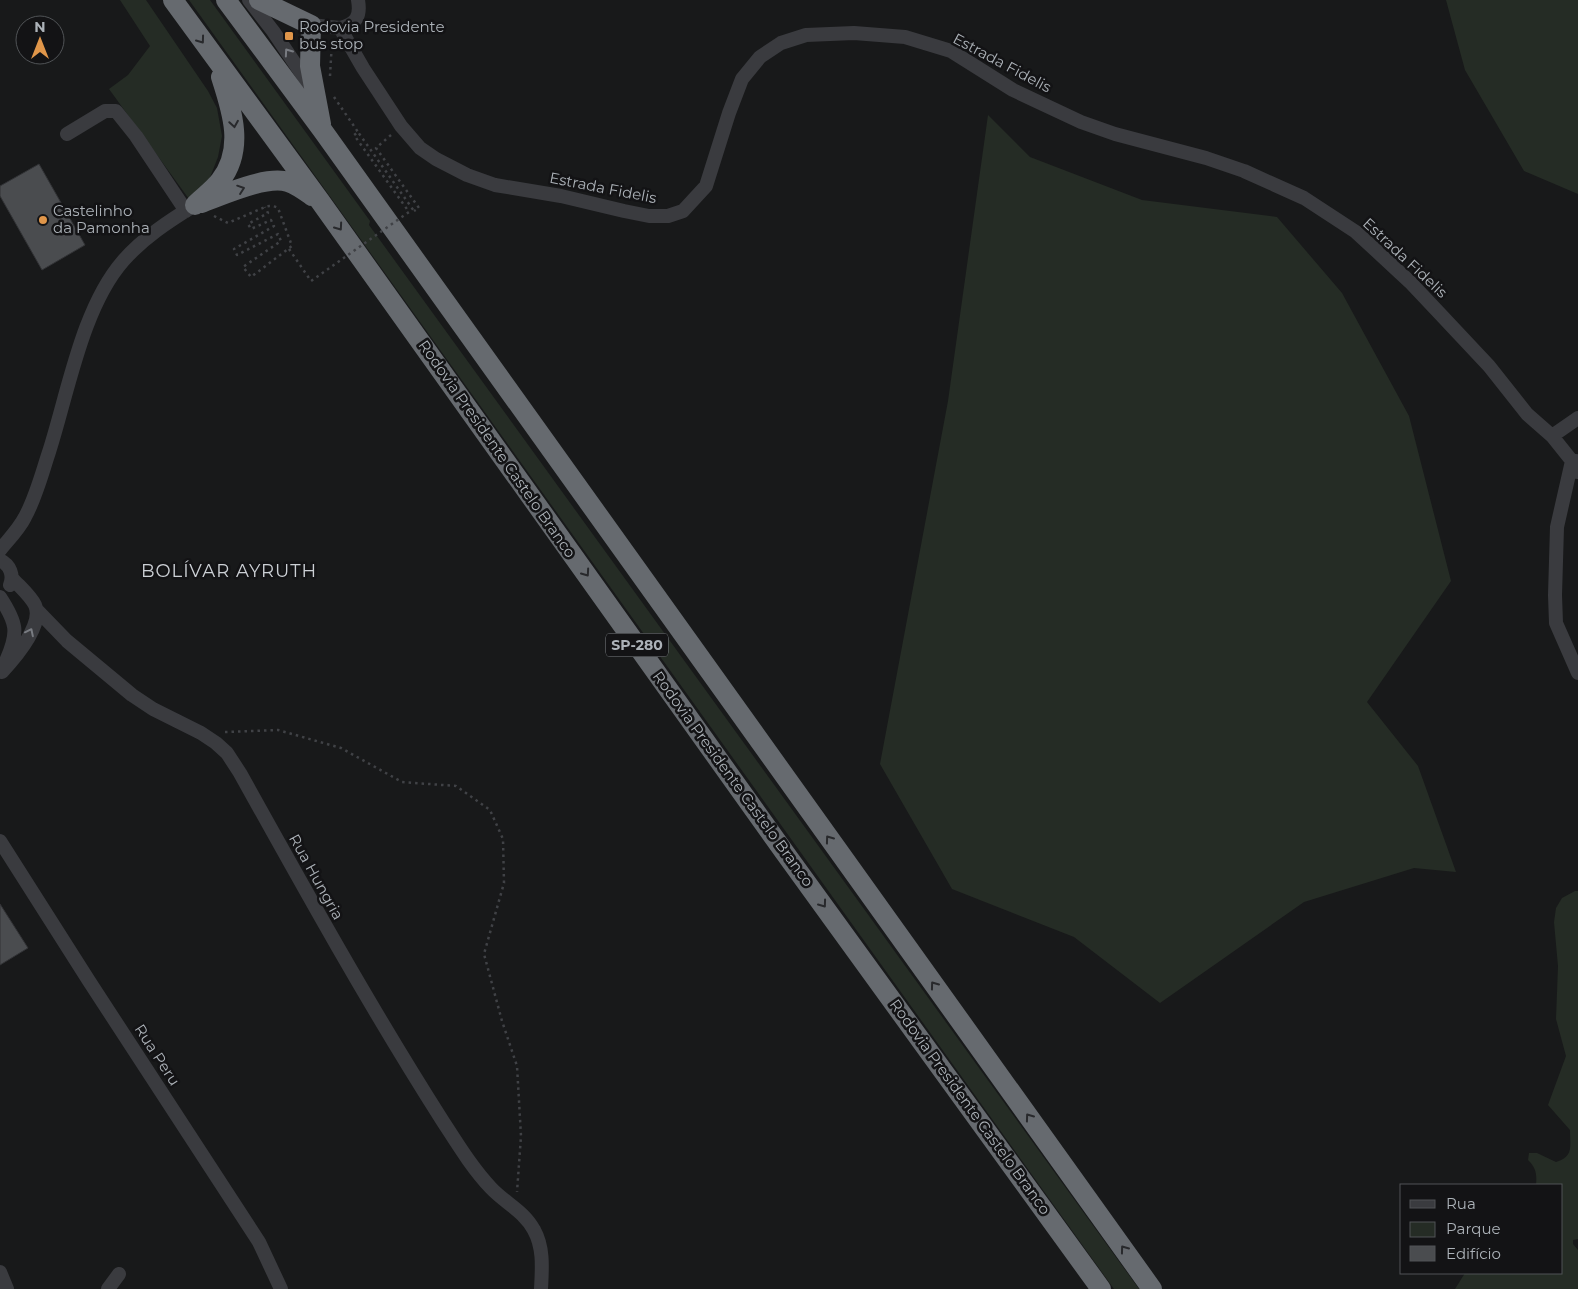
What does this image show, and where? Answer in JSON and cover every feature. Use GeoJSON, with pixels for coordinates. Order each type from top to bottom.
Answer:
{"type":"FeatureCollection","features":[{"type":"Feature","properties":{"kind":"highway","name":"Rodovia Presidente Castelo Branco"},"geometry":{"type":"LineString","coordinates":[[173,0],[320,201],[779,844],[1101,1289]]}},
{"type":"Feature","properties":{"kind":"highway","name":"SP-280"},"geometry":{"type":"LineString","coordinates":[[226,0],[322,131],[1152,1289]]}},
{"type":"Feature","properties":{"kind":"highway"},"geometry":{"type":"LineString","coordinates":[[259,0],[312,25],[310,66],[323,93],[322,131]]}},
{"type":"Feature","properties":{"kind":"highway"},"geometry":{"type":"LineString","coordinates":[[190,208],[219,182],[232,160],[236,146],[231,107],[216,61]]}},
{"type":"Feature","properties":{"kind":"highway"},"geometry":{"type":"LineString","coordinates":[[190,208],[264,181],[276,180],[294,184],[320,201]]}},
{"type":"Feature","properties":{"kind":"street"},"geometry":{"type":"LineString","coordinates":[[248,0],[323,93]]}},
{"type":"Feature","properties":{"kind":"street"},"geometry":{"type":"LineString","coordinates":[[312,25],[336,28],[349,26],[356,18],[359,6],[358,0]]}},
{"type":"Feature","properties":{"kind":"street","name":"Estrada Fidelis"},"geometry":{"type":"LineString","coordinates":[[336,28],[401,126],[420,148],[436,159],[467,175],[495,185],[562,196],[624,212],[649,216],[668,216],[683,212],[706,186],[742,79],[760,57],[781,43],[806,35],[854,33],[905,37],[951,51],[1013,90],[1081,122],[1115,134],[1206,158],[1244,171],[1304,198],[1356,232],[1410,282],[1488,366],[1526,414],[1552,436],[1576,465]]}},
{"type":"Feature","properties":{"kind":"street"},"geometry":{"type":"LineString","coordinates":[[0,550],[18,529],[38,486],[84,336],[94,308],[106,285],[122,262],[136,248],[153,233],[190,208],[116,111],[106,111],[67,134]]}},
{"type":"Feature","properties":{"kind":"street"},"geometry":{"type":"LineString","coordinates":[[1552,436],[1578,418]]}},
{"type":"Feature","properties":{"kind":"street"},"geometry":{"type":"LineString","coordinates":[[1576,465],[1557,527],[1555,595],[1556,623],[1578,673]]}},
{"type":"Feature","properties":{"kind":"street"},"geometry":{"type":"LineString","coordinates":[[1,674],[14,640],[14,629],[13,616],[0,597],[8,589],[7,568],[18,529]]}},
{"type":"Feature","properties":{"kind":"street","name":"Rua Hungria"},"geometry":{"type":"LineString","coordinates":[[7,568],[37,610],[67,641],[132,695],[153,709],[201,733],[227,753],[340,953],[442,1120],[487,1182],[527,1218],[531,1224],[542,1249],[541,1289]]}},
{"type":"Feature","properties":{"kind":"street"},"geometry":{"type":"LineString","coordinates":[[1,674],[17,656],[26,641],[34,626],[37,610]]}},
{"type":"Feature","properties":{"kind":"street","name":"Rua Peru"},"geometry":{"type":"LineString","coordinates":[[0,841],[260,1242],[281,1289]]}},
{"type":"Feature","properties":{"kind":"street"},"geometry":{"type":"LineString","coordinates":[[0,1272],[7,1289]]}},
{"type":"Feature","properties":{"kind":"street"},"geometry":{"type":"LineString","coordinates":[[108,1289],[120,1274]]}},
{"type":"Feature","properties":{"kind":"path"},"geometry":{"type":"LineString","coordinates":[[330,78],[336,28]]}},
{"type":"Feature","properties":{"kind":"path"},"geometry":{"type":"LineString","coordinates":[[323,93],[341,107],[414,211],[419,208],[376,148],[401,126]]}},
{"type":"Feature","properties":{"kind":"path"},"geometry":{"type":"LineString","coordinates":[[289,248],[312,280],[409,212],[354,134],[358,132]]}},
{"type":"Feature","properties":{"kind":"path"},"geometry":{"type":"LineString","coordinates":[[190,208],[228,223],[265,207],[274,206],[278,208],[292,246],[251,277],[243,267],[281,241],[278,234],[237,255],[234,249],[274,226],[271,220],[251,229],[248,224],[268,213],[265,207]]}},
{"type":"Feature","properties":{"kind":"path"},"geometry":{"type":"LineString","coordinates":[[201,733],[278,730],[341,748],[402,782],[456,786],[490,810],[503,839],[504,883],[484,954],[502,1021],[517,1066],[521,1136],[516,1209]]}},
{"type":"Feature","properties":{"kind":"green space"},"geometry":{"type":"Polygon","coordinates":[[[120,0],[146,0],[208,91],[217,108],[222,136],[218,157],[209,180],[189,199],[109,89],[128,75],[150,46],[120,0]]]}},
{"type":"Feature","properties":{"kind":"green space"},"geometry":{"type":"Polygon","coordinates":[[[189,0],[210,0],[370,221],[369,225],[1139,1289],[1114,1289],[189,0]]]}},
{"type":"Feature","properties":{"kind":"green space"},"geometry":{"type":"Polygon","coordinates":[[[1446,0],[1578,0],[1578,194],[1524,171],[1465,70],[1446,0]]]}},
{"type":"Feature","properties":{"kind":"green space"},"geometry":{"type":"Polygon","coordinates":[[[988,115],[1030,157],[1142,200],[1277,217],[1342,293],[1409,416],[1451,581],[1367,702],[1418,766],[1456,872],[1414,868],[1304,902],[1160,1003],[1074,937],[952,889],[880,764],[948,401],[988,115]]]}},
{"type":"Feature","properties":{"kind":"green space"},"geometry":{"type":"Polygon","coordinates":[[[1578,891],[1578,1239],[1573,1240],[1573,1244],[1578,1250],[1578,1289],[1455,1289],[1464,1274],[1563,1274],[1563,1184],[1536,1184],[1535,1171],[1528,1160],[1529,1153],[1537,1153],[1556,1162],[1566,1157],[1570,1150],[1570,1130],[1548,1105],[1566,1056],[1556,1019],[1558,966],[1554,922],[1556,908],[1562,898],[1578,891]]]}},
{"type":"Feature","properties":{"kind":"building","name":"Castelinho da Pamonha"},"geometry":{"type":"Polygon","coordinates":[[[39,164],[85,245],[42,270],[0,196],[0,186],[39,164]]]}},
{"type":"Feature","properties":{"kind":"building"},"geometry":{"type":"Polygon","coordinates":[[[0,904],[28,948],[0,965],[0,904]]]}},
{"type":"Feature","properties":{"kind":"place","name":"Rodovia Presidente bus stop"},"geometry":{"type":"Point","coordinates":[289,36]}},
{"type":"Feature","properties":{"kind":"place","name":"Castelinho da Pamonha"},"geometry":{"type":"Point","coordinates":[43,220]}},
{"type":"Feature","properties":{"kind":"district","name":"BOLÍVAR AYRUTH"},"geometry":{"type":"Point","coordinates":[229,571]}}]}
